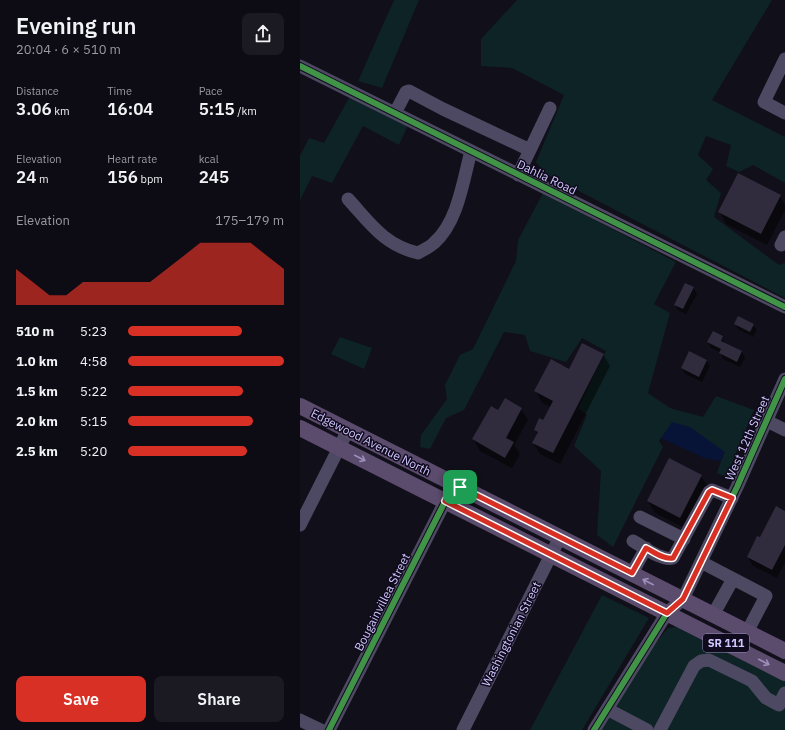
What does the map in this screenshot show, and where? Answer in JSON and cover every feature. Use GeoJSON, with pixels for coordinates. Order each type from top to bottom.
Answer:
{"type":"FeatureCollection","features":[{"type":"Feature","properties":{"kind":"main road","name":"Edgewood Avenue North"},"geometry":{"type":"LineString","coordinates":[[300,406],[785,651]]}},
{"type":"Feature","properties":{"kind":"main road","name":"Edgewood Avenue North"},"geometry":{"type":"LineString","coordinates":[[300,428],[785,673]]}},
{"type":"Feature","properties":{"kind":"street"},"geometry":{"type":"LineString","coordinates":[[785,58],[764,102],[785,113]]}},
{"type":"Feature","properties":{"kind":"street","name":"Dahlia Road"},"geometry":{"type":"LineString","coordinates":[[300,66],[785,308]]}},
{"type":"Feature","properties":{"kind":"street"},"geometry":{"type":"LineString","coordinates":[[395,113],[406,92],[409,91],[443,109],[530,150]]}},
{"type":"Feature","properties":{"kind":"street"},"geometry":{"type":"LineString","coordinates":[[518,175],[550,108]]}},
{"type":"Feature","properties":{"kind":"street"},"geometry":{"type":"LineString","coordinates":[[348,199],[380,234],[402,249],[418,253],[434,243],[454,211],[471,152]]}},
{"type":"Feature","properties":{"kind":"street","name":"West 12th Street"},"geometry":{"type":"LineString","coordinates":[[594,730],[667,613],[683,599],[732,498],[784,382]]}},
{"type":"Feature","properties":{"kind":"street"},"geometry":{"type":"LineString","coordinates":[[767,421],[785,430]]}},
{"type":"Feature","properties":{"kind":"street"},"geometry":{"type":"LineString","coordinates":[[300,525],[348,430]]}},
{"type":"Feature","properties":{"kind":"street","name":"Bougainvillea Street"},"geometry":{"type":"LineString","coordinates":[[330,730],[454,484]]}},
{"type":"Feature","properties":{"kind":"street"},"geometry":{"type":"LineString","coordinates":[[633,542],[659,556],[669,559],[673,558],[709,492],[712,490],[732,498]]}},
{"type":"Feature","properties":{"kind":"street"},"geometry":{"type":"LineString","coordinates":[[640,517],[684,539]]}},
{"type":"Feature","properties":{"kind":"street","name":"Washingtonian Street"},"geometry":{"type":"LineString","coordinates":[[463,730],[560,537]]}},
{"type":"Feature","properties":{"kind":"street"},"geometry":{"type":"LineString","coordinates":[[632,573],[646,548]]}},
{"type":"Feature","properties":{"kind":"street"},"geometry":{"type":"LineString","coordinates":[[701,562],[766,596],[747,632]]}},
{"type":"Feature","properties":{"kind":"street"},"geometry":{"type":"LineString","coordinates":[[713,615],[733,579]]}},
{"type":"Feature","properties":{"kind":"street"},"geometry":{"type":"LineString","coordinates":[[660,730],[694,666],[701,661],[709,660],[752,681],[766,698],[779,705],[785,693]]}},
{"type":"Feature","properties":{"kind":"street"},"geometry":{"type":"LineString","coordinates":[[607,709],[647,730]]}},
{"type":"Feature","properties":{"kind":"street"},"geometry":{"type":"LineString","coordinates":[[300,720],[321,730]]}},
{"type":"Feature","properties":{"kind":"green space"},"geometry":{"type":"Polygon","coordinates":[[[394,0],[419,0],[382,88],[358,81],[394,0]]]}},
{"type":"Feature","properties":{"kind":"green space"},"geometry":{"type":"Polygon","coordinates":[[[517,0],[772,0],[712,100],[785,137],[785,183],[753,165],[739,172],[726,166],[731,145],[706,136],[698,155],[713,169],[706,180],[721,193],[714,217],[779,265],[785,263],[785,298],[546,174],[536,162],[564,95],[512,68],[481,66],[481,39],[517,0]]]}},
{"type":"Feature","properties":{"kind":"green space"},"geometry":{"type":"Polygon","coordinates":[[[350,96],[408,125],[399,145],[363,126],[332,183],[312,176],[300,200],[300,156],[309,138],[324,143],[350,96]]]}},
{"type":"Feature","properties":{"kind":"green space"},"geometry":{"type":"Polygon","coordinates":[[[543,193],[676,262],[654,304],[670,313],[648,393],[670,408],[703,417],[716,396],[754,410],[726,477],[717,473],[724,452],[672,423],[659,441],[663,447],[613,547],[597,535],[601,471],[574,446],[587,415],[578,408],[606,351],[582,338],[566,362],[530,351],[525,335],[504,332],[464,410],[446,418],[430,449],[420,447],[421,435],[447,399],[445,385],[460,355],[473,349],[516,261],[518,240],[543,193]]]}},
{"type":"Feature","properties":{"kind":"green space"},"geometry":{"type":"Polygon","coordinates":[[[340,337],[372,348],[364,369],[331,354],[340,337]]]}},
{"type":"Feature","properties":{"kind":"green space"},"geometry":{"type":"Polygon","coordinates":[[[602,595],[649,618],[582,730],[530,730],[602,595]]]}},
{"type":"Feature","properties":{"kind":"green space"},"geometry":{"type":"Polygon","coordinates":[[[676,627],[785,681],[785,730],[599,730],[650,650],[668,628],[676,627]]]}},
{"type":"Feature","properties":{"kind":"water"},"geometry":{"type":"Polygon","coordinates":[[[672,422],[690,427],[725,452],[721,461],[704,458],[661,438],[672,422]]]}},
{"type":"Feature","properties":{"kind":"building"},"geometry":{"type":"Polygon","coordinates":[[[738,173],[781,195],[761,234],[718,212],[738,173]]]}},
{"type":"Feature","properties":{"kind":"building"},"geometry":{"type":"Polygon","coordinates":[[[685,283],[694,287],[683,309],[674,305],[685,283]]]}},
{"type":"Feature","properties":{"kind":"building"},"geometry":{"type":"Polygon","coordinates":[[[738,316],[754,324],[750,332],[734,324],[738,316]]]}},
{"type":"Feature","properties":{"kind":"building"},"geometry":{"type":"Polygon","coordinates":[[[713,331],[723,336],[721,341],[742,351],[737,362],[719,353],[721,349],[707,342],[713,331]]]}},
{"type":"Feature","properties":{"kind":"building"},"geometry":{"type":"Polygon","coordinates":[[[582,343],[604,354],[553,453],[532,443],[538,432],[534,430],[539,418],[543,420],[553,401],[534,391],[551,359],[569,369],[582,343]]]}},
{"type":"Feature","properties":{"kind":"building"},"geometry":{"type":"Polygon","coordinates":[[[689,351],[707,360],[699,377],[681,368],[689,351]]]}},
{"type":"Feature","properties":{"kind":"building"},"geometry":{"type":"Polygon","coordinates":[[[505,398],[522,408],[506,438],[514,442],[505,458],[472,439],[491,406],[498,410],[505,398]]]}},
{"type":"Feature","properties":{"kind":"building"},"geometry":{"type":"Polygon","coordinates":[[[669,458],[702,475],[680,518],[647,501],[669,458]]]}},
{"type":"Feature","properties":{"kind":"building"},"geometry":{"type":"Polygon","coordinates":[[[776,506],[785,511],[785,545],[772,570],[747,557],[757,536],[760,537],[776,506]]]}},
{"type":"Feature","properties":{"kind":"cycle path"},"geometry":{"type":"LineString","coordinates":[[300,66],[785,307]]}},
{"type":"Feature","properties":{"kind":"cycle path"},"geometry":{"type":"LineString","coordinates":[[594,730],[667,613],[683,599],[737,487],[785,379]]}},
{"type":"Feature","properties":{"kind":"cycle path"},"geometry":{"type":"LineString","coordinates":[[329,730],[454,484]]}},
{"type":"Feature","properties":{"kind":"route"},"geometry":{"type":"LineString","coordinates":[[454,484],[460,487],[632,573],[646,548],[659,556],[669,559],[676,555],[709,492],[712,490],[722,492],[732,498],[683,599],[667,613],[445,501],[454,484]]}}]}
